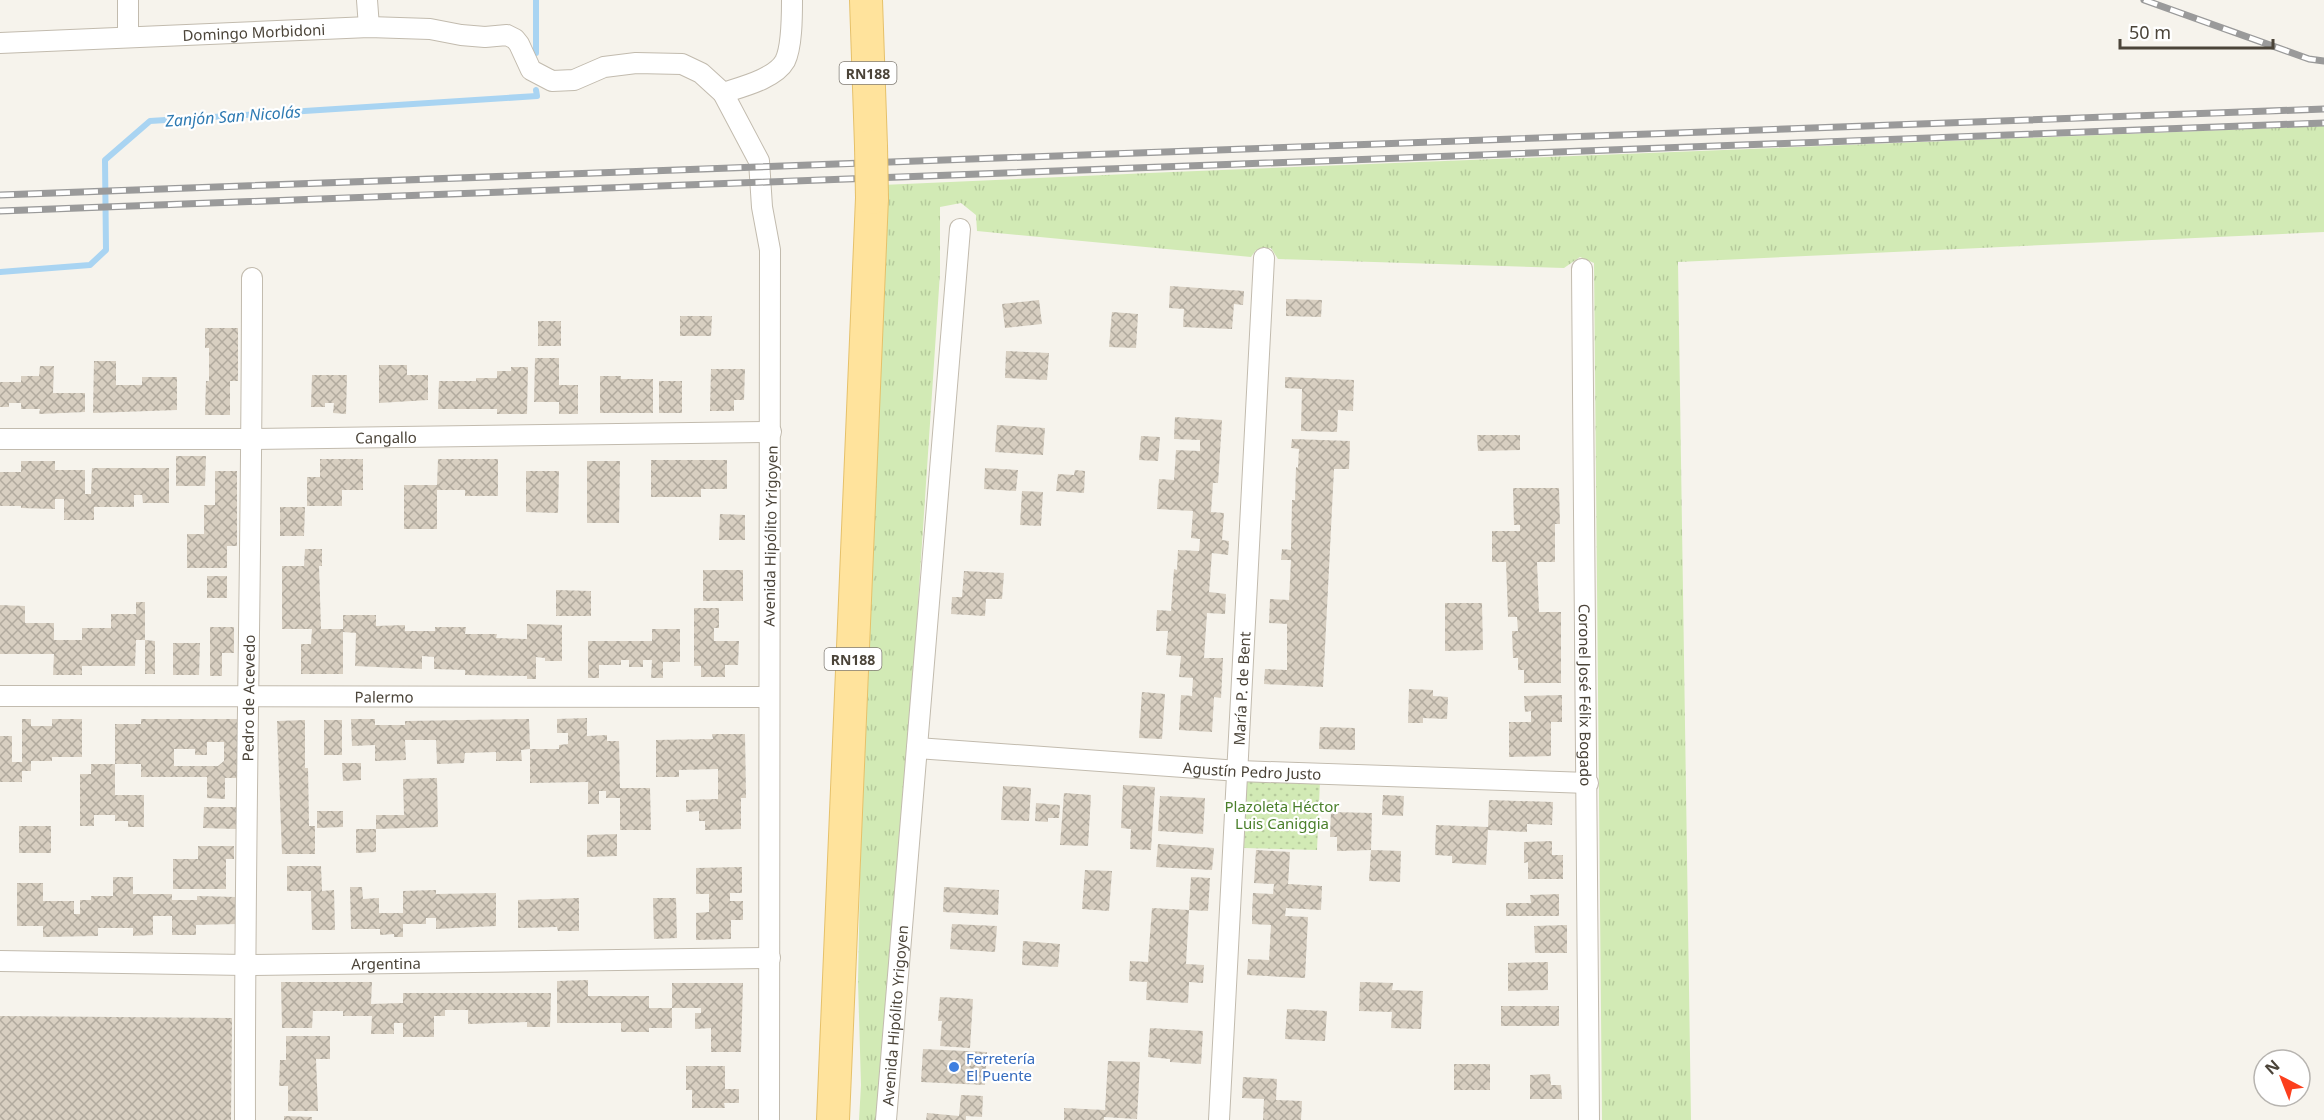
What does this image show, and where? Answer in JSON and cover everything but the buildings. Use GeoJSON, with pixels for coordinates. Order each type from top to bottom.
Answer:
{"type":"FeatureCollection","features":[{"type":"Feature","properties":{"kind":"main road","name":"RN188"},"geometry":{"type":"LineString","coordinates":[[833,1120],[872,198],[866,0]]}},
{"type":"Feature","properties":{"kind":"street"},"geometry":{"type":"LineString","coordinates":[[128,0],[128,37]]}},
{"type":"Feature","properties":{"kind":"street"},"geometry":{"type":"LineString","coordinates":[[367,0],[369,27]]}},
{"type":"Feature","properties":{"kind":"street"},"geometry":{"type":"LineString","coordinates":[[723,93],[763,80],[785,62],[792,28],[792,0]]}},
{"type":"Feature","properties":{"kind":"street","name":"Domingo Morbidoni"},"geometry":{"type":"LineString","coordinates":[[0,43],[369,27],[430,29],[485,37],[507,35]]}},
{"type":"Feature","properties":{"kind":"street","name":"Avenida Hipólito Yrigoyen"},"geometry":{"type":"LineString","coordinates":[[507,35],[519,44],[531,70],[552,81],[574,80],[604,67],[636,63],[682,64],[701,73],[723,93],[759,161],[762,207],[770,250],[769,1120]]}},
{"type":"Feature","properties":{"kind":"street","name":"Avenida Hipólito Yrigoyen"},"geometry":{"type":"LineString","coordinates":[[886,1120],[960,229]]}},
{"type":"Feature","properties":{"kind":"street","name":"María P. de Bent"},"geometry":{"type":"LineString","coordinates":[[1219,1120],[1264,258]]}},
{"type":"Feature","properties":{"kind":"street","name":"Coronel José Félix Bogado"},"geometry":{"type":"LineString","coordinates":[[1582,269],[1589,1120]]}},
{"type":"Feature","properties":{"kind":"street","name":"Pedro de Acevedo"},"geometry":{"type":"LineString","coordinates":[[245,1120],[244,965],[252,440],[252,278]]}},
{"type":"Feature","properties":{"kind":"street","name":"Cangallo"},"geometry":{"type":"LineString","coordinates":[[0,439],[252,440],[771,432]]}},
{"type":"Feature","properties":{"kind":"street","name":"Palermo"},"geometry":{"type":"LineString","coordinates":[[0,696],[768,697]]}},
{"type":"Feature","properties":{"kind":"street","name":"Agustín Pedro Justo"},"geometry":{"type":"LineString","coordinates":[[917,748],[1239,771],[1588,783]]}},
{"type":"Feature","properties":{"kind":"street","name":"Argentina"},"geometry":{"type":"LineString","coordinates":[[0,961],[244,965],[770,958]]}},
{"type":"Feature","properties":{"kind":"green space"},"geometry":{"type":"Polygon","coordinates":[[[2324,126],[2324,232],[1678,262],[1691,1120],[1602,1120],[1594,263],[1580,257],[1564,268],[1278,259],[1271,248],[1256,250],[1251,257],[977,231],[976,215],[961,203],[940,207],[940,273],[910,724],[877,1120],[859,1120],[861,1085],[858,982],[861,823],[882,185],[2324,126]]]}},
{"type":"Feature","properties":{"kind":"green space","name":"Plazoleta Héctor Luis Caniggia"},"geometry":{"type":"Polygon","coordinates":[[[1246,779],[1320,781],[1317,850],[1244,848],[1246,779]]]}},
{"type":"Feature","properties":{"kind":"waterway","name":"Zanjón San Nicolás"},"geometry":{"type":"LineString","coordinates":[[536,0],[536,53]]}},
{"type":"Feature","properties":{"kind":"waterway","name":"Zanjón San Nicolás"},"geometry":{"type":"LineString","coordinates":[[0,272],[90,265],[106,250],[105,160],[150,121],[537,96],[536,90]]}},
{"type":"Feature","properties":{"kind":"railway"},"geometry":{"type":"LineString","coordinates":[[2144,0],[2309,59],[2324,61]]}},
{"type":"Feature","properties":{"kind":"railway"},"geometry":{"type":"LineString","coordinates":[[0,195],[2324,109]]}},
{"type":"Feature","properties":{"kind":"railway"},"geometry":{"type":"LineString","coordinates":[[0,211],[2324,123]]}},
{"type":"Feature","properties":{"kind":"place","name":"Ferretería El Puente"},"geometry":{"type":"Point","coordinates":[954,1067]}}]}
